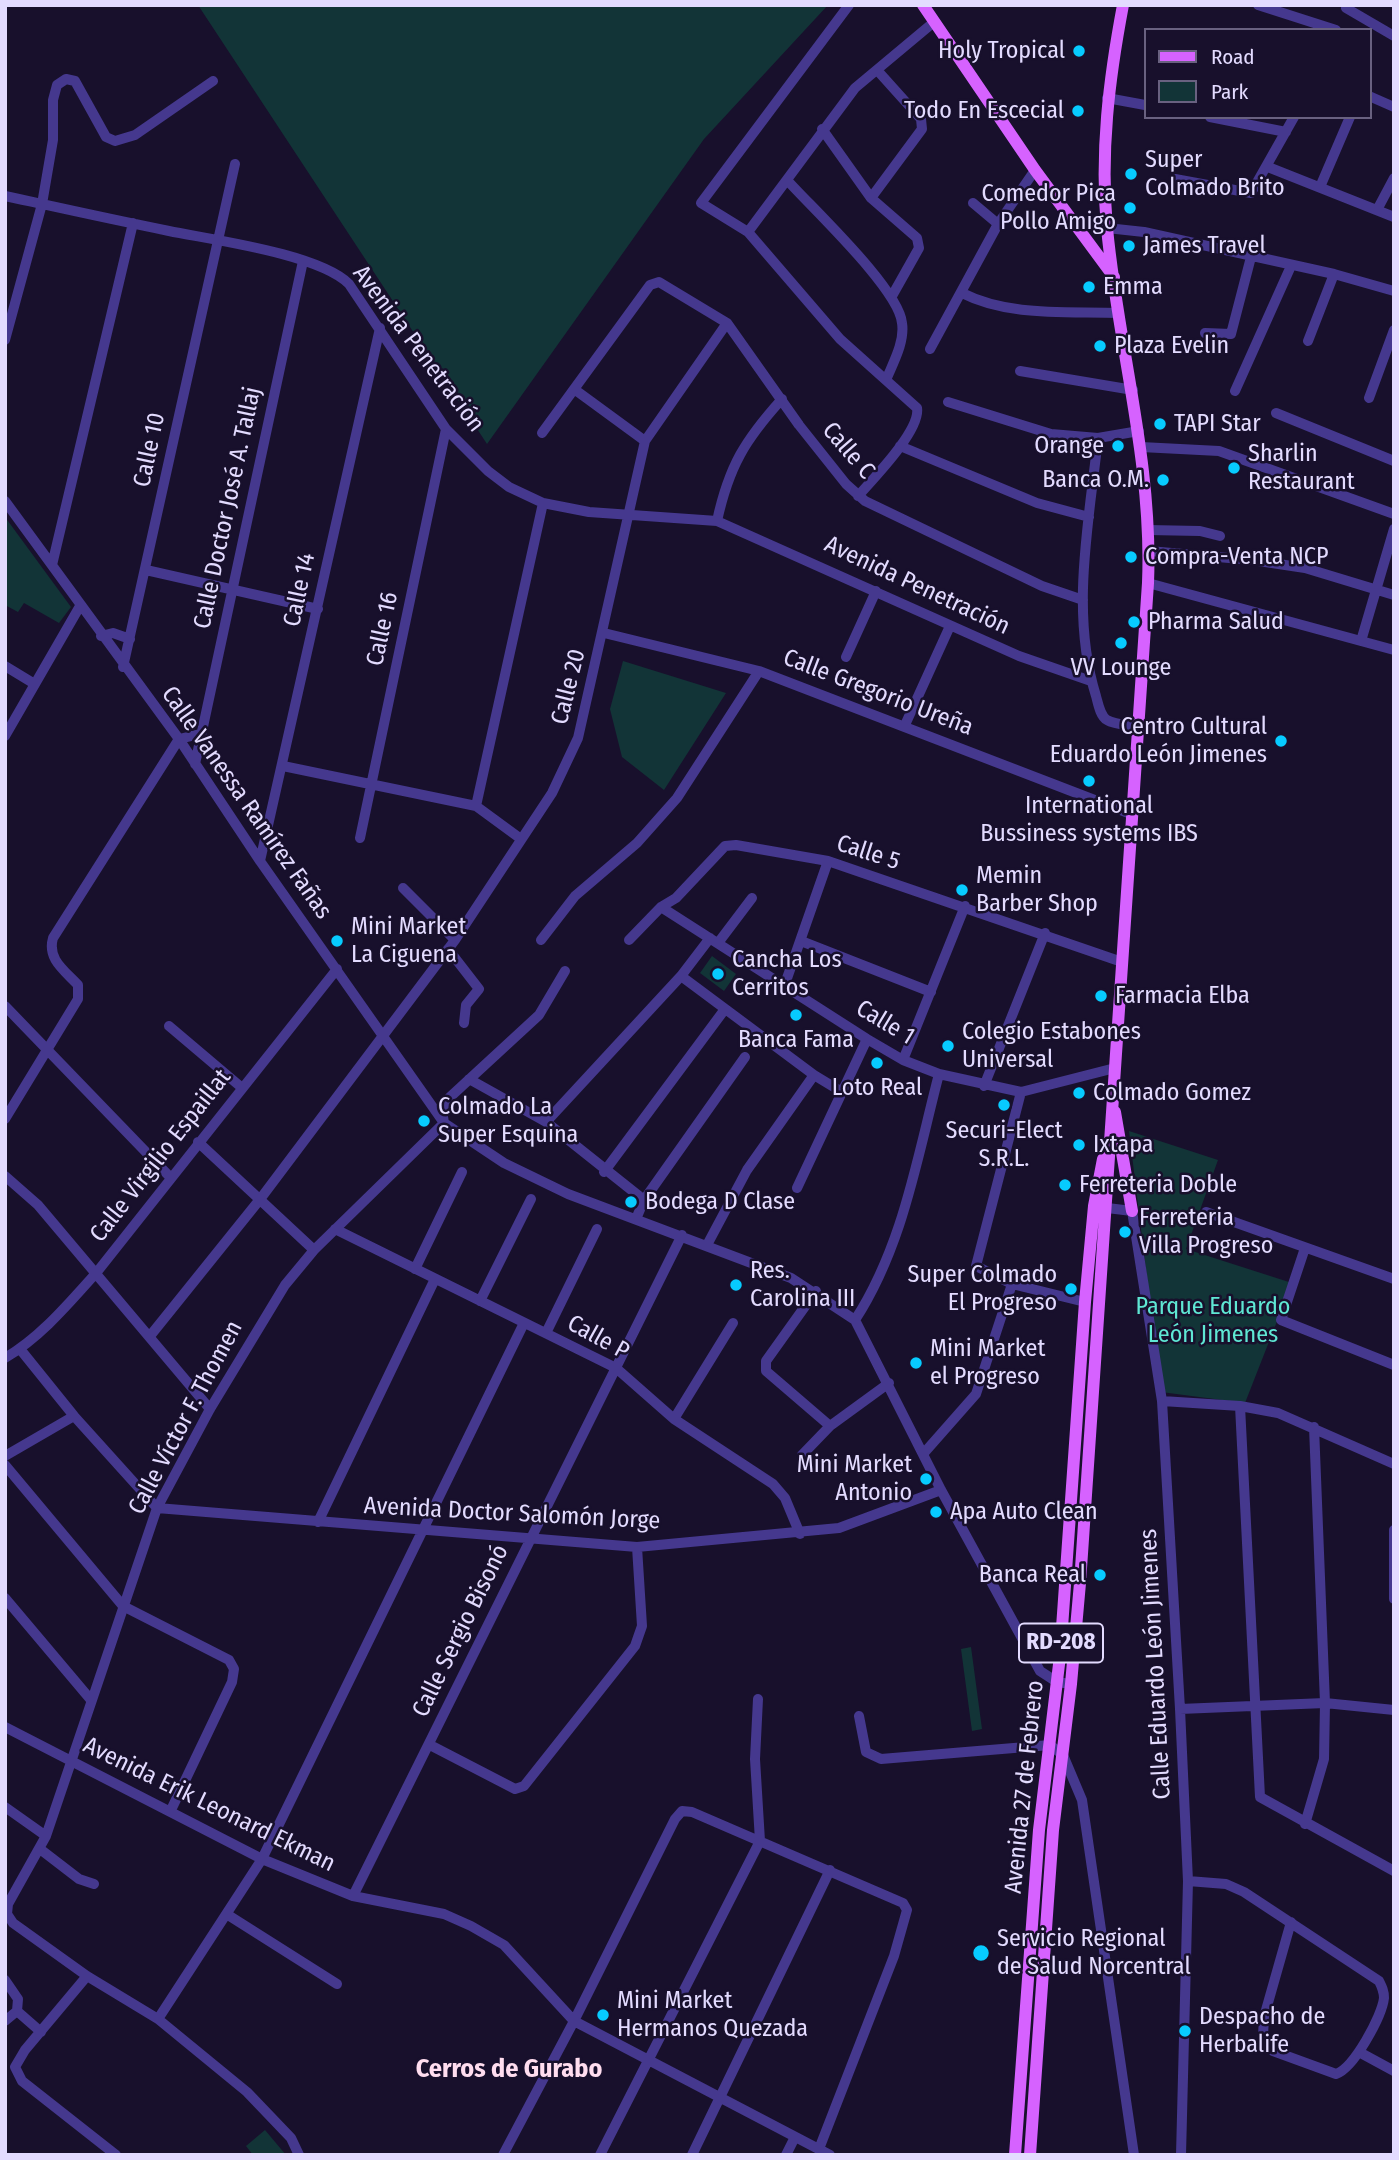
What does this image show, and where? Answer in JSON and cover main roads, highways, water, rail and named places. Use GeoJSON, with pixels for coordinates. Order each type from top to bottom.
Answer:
{"type":"FeatureCollection","features":[{"type":"Feature","properties":{"kind":"main road","name":"Avenida 27 de Febrero"},"geometry":{"type":"LineString","coordinates":[[1015,2155],[1039,1830],[1057,1682],[1085,1302],[1100,1207],[1115,1068],[1148,583],[1148,530],[1141,447],[1107,228],[1107,98],[1124,5]]}},
{"type":"Feature","properties":{"kind":"main road"},"geometry":{"type":"LineString","coordinates":[[924,6],[1035,170],[1115,280]]}},
{"type":"Feature","properties":{"kind":"main road"},"geometry":{"type":"LineString","coordinates":[[1112,1095],[1132,1211]]}},
{"type":"Feature","properties":{"kind":"main road","name":"Avenida 27 de Febrero"},"geometry":{"type":"LineString","coordinates":[[1030,2155],[1053,1830],[1071,1684],[1100,1207]]}},
{"type":"Feature","properties":{"kind":"place","name":"Holy Tropical"},"geometry":{"type":"Point","coordinates":[1079,51]}},
{"type":"Feature","properties":{"kind":"place","name":"Todo En Escecial"},"geometry":{"type":"Point","coordinates":[1078,111]}},
{"type":"Feature","properties":{"kind":"place","name":"Super Colmado Brito"},"geometry":{"type":"Point","coordinates":[1131,174]}},
{"type":"Feature","properties":{"kind":"place","name":"Comedor Pica Pollo Amigo"},"geometry":{"type":"Point","coordinates":[1130,208]}},
{"type":"Feature","properties":{"kind":"place","name":"James Travel"},"geometry":{"type":"Point","coordinates":[1129,246]}},
{"type":"Feature","properties":{"kind":"place","name":"Emma"},"geometry":{"type":"Point","coordinates":[1089,287]}},
{"type":"Feature","properties":{"kind":"place","name":"Plaza Evelin"},"geometry":{"type":"Point","coordinates":[1100,346]}},
{"type":"Feature","properties":{"kind":"place","name":"TAPI Star"},"geometry":{"type":"Point","coordinates":[1160,424]}},
{"type":"Feature","properties":{"kind":"place","name":"Orange"},"geometry":{"type":"Point","coordinates":[1118,446]}},
{"type":"Feature","properties":{"kind":"place","name":"Sharlin Restaurant"},"geometry":{"type":"Point","coordinates":[1234,468]}},
{"type":"Feature","properties":{"kind":"place","name":"Banca O.M."},"geometry":{"type":"Point","coordinates":[1163,480]}},
{"type":"Feature","properties":{"kind":"place","name":"Compra-Venta NCP"},"geometry":{"type":"Point","coordinates":[1131,557]}},
{"type":"Feature","properties":{"kind":"place","name":"Pharma Salud"},"geometry":{"type":"Point","coordinates":[1134,622]}},
{"type":"Feature","properties":{"kind":"place","name":"VV Lounge"},"geometry":{"type":"Point","coordinates":[1121,643]}},
{"type":"Feature","properties":{"kind":"place","name":"Centro Cultural Eduardo León Jimenes"},"geometry":{"type":"Point","coordinates":[1281,741]}},
{"type":"Feature","properties":{"kind":"place","name":"International Bussiness systems IBS"},"geometry":{"type":"Point","coordinates":[1089,781]}},
{"type":"Feature","properties":{"kind":"place","name":"Memin Barber Shop"},"geometry":{"type":"Point","coordinates":[962,890]}},
{"type":"Feature","properties":{"kind":"place","name":"Mini Market La Ciguena"},"geometry":{"type":"Point","coordinates":[337,941]}},
{"type":"Feature","properties":{"kind":"place","name":"Cancha Los Cerritos"},"geometry":{"type":"Point","coordinates":[718,974]}},
{"type":"Feature","properties":{"kind":"place","name":"Farmacia Elba"},"geometry":{"type":"Point","coordinates":[1101,996]}},
{"type":"Feature","properties":{"kind":"place","name":"Banca Fama"},"geometry":{"type":"Point","coordinates":[796,1015]}},
{"type":"Feature","properties":{"kind":"place","name":"Colegio Estabones Universal"},"geometry":{"type":"Point","coordinates":[948,1046]}},
{"type":"Feature","properties":{"kind":"place","name":"Loto Real"},"geometry":{"type":"Point","coordinates":[877,1063]}},
{"type":"Feature","properties":{"kind":"place","name":"Colmado Gomez"},"geometry":{"type":"Point","coordinates":[1079,1093]}},
{"type":"Feature","properties":{"kind":"place","name":"Securi-Elect S.R.L."},"geometry":{"type":"Point","coordinates":[1004,1105]}},
{"type":"Feature","properties":{"kind":"place","name":"Colmado La Super Esquina"},"geometry":{"type":"Point","coordinates":[424,1121]}},
{"type":"Feature","properties":{"kind":"place","name":"Ixtapa"},"geometry":{"type":"Point","coordinates":[1079,1145]}},
{"type":"Feature","properties":{"kind":"place","name":"Ferreteria Doble"},"geometry":{"type":"Point","coordinates":[1065,1185]}},
{"type":"Feature","properties":{"kind":"place","name":"Bodega D Clase"},"geometry":{"type":"Point","coordinates":[631,1202]}},
{"type":"Feature","properties":{"kind":"place","name":"Ferreteria Villa Progreso"},"geometry":{"type":"Point","coordinates":[1125,1232]}},
{"type":"Feature","properties":{"kind":"place","name":"Res. Carolina III"},"geometry":{"type":"Point","coordinates":[736,1285]}},
{"type":"Feature","properties":{"kind":"place","name":"Super Colmado El Progreso"},"geometry":{"type":"Point","coordinates":[1071,1289]}},
{"type":"Feature","properties":{"kind":"place","name":"Mini Market el Progreso"},"geometry":{"type":"Point","coordinates":[916,1363]}},
{"type":"Feature","properties":{"kind":"place","name":"Mini Market Antonio"},"geometry":{"type":"Point","coordinates":[926,1479]}},
{"type":"Feature","properties":{"kind":"place","name":"Apa Auto Clean"},"geometry":{"type":"Point","coordinates":[936,1512]}},
{"type":"Feature","properties":{"kind":"place","name":"Banca Real"},"geometry":{"type":"Point","coordinates":[1100,1575]}},
{"type":"Feature","properties":{"kind":"place","name":"Servicio Regional de Salud Norcentral"},"geometry":{"type":"Point","coordinates":[981,1953]}},
{"type":"Feature","properties":{"kind":"place","name":"Mini Market Hermanos Quezada"},"geometry":{"type":"Point","coordinates":[603,2015]}},
{"type":"Feature","properties":{"kind":"place","name":"Despacho de Herbalife"},"geometry":{"type":"Point","coordinates":[1185,2031]}},
{"type":"Feature","properties":{"kind":"district","name":"Cerros de Gurabo"},"geometry":{"type":"Point","coordinates":[509,2070]}},
{"type":"Feature","properties":{"kind":"park label","name":"Parque Eduardo León Jimenes"},"geometry":{"type":"Point","coordinates":[1213,1321]}}]}
